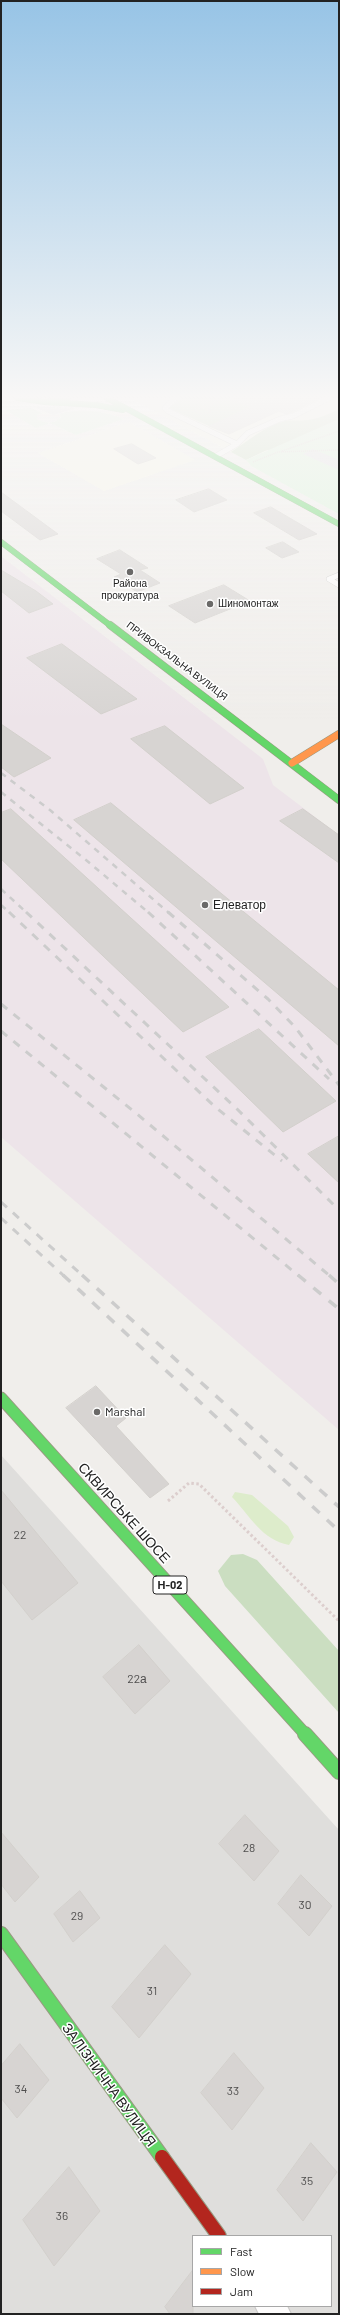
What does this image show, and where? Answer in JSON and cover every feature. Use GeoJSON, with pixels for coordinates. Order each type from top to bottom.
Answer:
{"type":"FeatureCollection","features":[{"type":"Feature","properties":{"kind":"street"},"geometry":{"type":"LineString","coordinates":[[307,506],[339,524]]}},
{"type":"Feature","properties":{"kind":"street","name":"ПРИВОКЗАЛЬНА ВУЛИЦЯ"},"geometry":{"type":"LineString","coordinates":[[1,542],[339,800]]}},
{"type":"Feature","properties":{"kind":"street"},"geometry":{"type":"LineString","coordinates":[[292,763],[339,734]]}},
{"type":"Feature","properties":{"kind":"street","name":"СКВИРСЬКЕ ШОСЕ"},"geometry":{"type":"LineString","coordinates":[[3,1403],[339,1772]]}},
{"type":"Feature","properties":{"kind":"street","name":"ЗАЛІЗНИЧНА ВУЛИЦЯ"},"geometry":{"type":"LineString","coordinates":[[1,1934],[217,2235]]}},
{"type":"Feature","properties":{"kind":"lane"},"geometry":{"type":"LineString","coordinates":[[339,575],[330,579],[339,585]]}},
{"type":"Feature","properties":{"kind":"path"},"geometry":{"type":"LineString","coordinates":[[168,1501],[189,1483],[198,1484],[339,1621]]}},
{"type":"Feature","properties":{"kind":"shaded area"},"geometry":{"type":"Polygon","coordinates":[[[1,556],[263,759],[273,785],[339,835],[339,1430],[1,1137],[1,556]]]}},
{"type":"Feature","properties":{"kind":"shaded area"},"geometry":{"type":"Polygon","coordinates":[[[1,1455],[339,1830],[339,2314],[1,2314],[1,1455]]]}},
{"type":"Feature","properties":{"kind":"green space"},"geometry":{"type":"Polygon","coordinates":[[[324,506],[339,506],[339,514],[324,506]]]}},
{"type":"Feature","properties":{"kind":"green space"},"geometry":{"type":"Polygon","coordinates":[[[235,1492],[252,1495],[288,1526],[294,1537],[289,1545],[271,1538],[264,1533],[232,1497],[235,1492]]]}},
{"type":"Feature","properties":{"kind":"green space"},"geometry":{"type":"Polygon","coordinates":[[[243,1554],[257,1560],[339,1651],[339,1713],[225,1586],[218,1571],[231,1555],[243,1554]]]}},
{"type":"Feature","properties":{"kind":"building"},"geometry":{"type":"Polygon","coordinates":[[[1,506],[20,506],[58,534],[40,540],[1,511],[1,506]]]}},
{"type":"Feature","properties":{"kind":"building"},"geometry":{"type":"Polygon","coordinates":[[[185,506],[210,506],[194,512],[185,506]]]}},
{"type":"Feature","properties":{"kind":"building"},"geometry":{"type":"Polygon","coordinates":[[[271,507],[317,534],[299,540],[254,513],[271,507]]]}},
{"type":"Feature","properties":{"kind":"building"},"geometry":{"type":"Polygon","coordinates":[[[283,542],[299,552],[282,558],[266,548],[283,542]]]}},
{"type":"Feature","properties":{"kind":"building","name":"Района прокуратура"},"geometry":{"type":"Polygon","coordinates":[[[120,550],[148,568],[140,570],[160,583],[137,592],[114,577],[121,574],[97,559],[120,550]]]}},
{"type":"Feature","properties":{"kind":"building"},"geometry":{"type":"Polygon","coordinates":[[[1,570],[36,591],[53,604],[29,613],[1,591],[1,570]]]}},
{"type":"Feature","properties":{"kind":"building","name":"Шиномонтаж"},"geometry":{"type":"Polygon","coordinates":[[[224,585],[250,601],[195,623],[169,606],[224,585]]]}},
{"type":"Feature","properties":{"kind":"building"},"geometry":{"type":"Polygon","coordinates":[[[62,644],[137,699],[101,714],[27,658],[62,644]]]}},
{"type":"Feature","properties":{"kind":"building"},"geometry":{"type":"Polygon","coordinates":[[[1,724],[51,758],[14,777],[1,767],[1,724]]]}},
{"type":"Feature","properties":{"kind":"building"},"geometry":{"type":"Polygon","coordinates":[[[165,726],[244,788],[210,804],[131,739],[165,726]]]}},
{"type":"Feature","properties":{"kind":"building","name":"Елеватор"},"geometry":{"type":"Polygon","coordinates":[[[111,803],[339,990],[339,1046],[74,820],[111,803]]]}},
{"type":"Feature","properties":{"kind":"building"},"geometry":{"type":"Polygon","coordinates":[[[11,809],[229,1007],[183,1032],[1,859],[1,813],[11,809]]]}},
{"type":"Feature","properties":{"kind":"building"},"geometry":{"type":"Polygon","coordinates":[[[303,809],[339,835],[339,863],[280,821],[303,809]]]}},
{"type":"Feature","properties":{"kind":"building"},"geometry":{"type":"Polygon","coordinates":[[[259,1029],[336,1101],[283,1132],[206,1057],[259,1029]]]}},
{"type":"Feature","properties":{"kind":"building"},"geometry":{"type":"Polygon","coordinates":[[[339,1136],[339,1183],[308,1154],[339,1136]]]}},
{"type":"Feature","properties":{"kind":"building"},"geometry":{"type":"Polygon","coordinates":[[[96,1386],[126,1418],[116,1426],[169,1484],[150,1498],[66,1408],[96,1386]]]}},
{"type":"Feature","properties":{"kind":"building"},"geometry":{"type":"Polygon","coordinates":[[[1,1490],[78,1583],[32,1620],[1,1581],[1,1490]]]}},
{"type":"Feature","properties":{"kind":"building"},"geometry":{"type":"Polygon","coordinates":[[[139,1645],[170,1681],[135,1714],[103,1677],[139,1645]]]}},
{"type":"Feature","properties":{"kind":"building"},"geometry":{"type":"Polygon","coordinates":[[[245,1815],[279,1851],[254,1881],[219,1844],[245,1815]]]}},
{"type":"Feature","properties":{"kind":"building"},"geometry":{"type":"Polygon","coordinates":[[[1,1832],[39,1877],[15,1902],[1,1884],[1,1832]]]}},
{"type":"Feature","properties":{"kind":"building"},"geometry":{"type":"Polygon","coordinates":[[[301,1875],[332,1906],[309,1936],[278,1904],[301,1875]]]}},
{"type":"Feature","properties":{"kind":"building"},"geometry":{"type":"Polygon","coordinates":[[[80,1891],[100,1918],[73,1942],[54,1914],[80,1891]]]}},
{"type":"Feature","properties":{"kind":"building"},"geometry":{"type":"Polygon","coordinates":[[[165,1945],[191,1974],[139,2038],[112,2007],[165,1945]]]}},
{"type":"Feature","properties":{"kind":"building"},"geometry":{"type":"Polygon","coordinates":[[[20,2044],[49,2080],[17,2118],[1,2098],[1,2066],[20,2044]]]}},
{"type":"Feature","properties":{"kind":"building"},"geometry":{"type":"Polygon","coordinates":[[[234,2053],[264,2088],[232,2130],[201,2093],[234,2053]]]}},
{"type":"Feature","properties":{"kind":"building"},"geometry":{"type":"Polygon","coordinates":[[[311,2143],[337,2172],[303,2221],[277,2190],[311,2143]]]}},
{"type":"Feature","properties":{"kind":"building"},"geometry":{"type":"Polygon","coordinates":[[[69,2167],[100,2211],[54,2266],[23,2220],[69,2167]]]}},
{"type":"Feature","properties":{"kind":"building"},"geometry":{"type":"Polygon","coordinates":[[[192,2271],[193,2314],[170,2314],[165,2307],[192,2271]]]}},
{"type":"Feature","properties":{"kind":"railway"},"geometry":{"type":"LineString","coordinates":[[1,773],[50,810],[169,913]]}},
{"type":"Feature","properties":{"kind":"railway"},"geometry":{"type":"LineString","coordinates":[[1,792],[149,913]]}},
{"type":"Feature","properties":{"kind":"railway"},"geometry":{"type":"LineString","coordinates":[[1,889],[27,913]]}},
{"type":"Feature","properties":{"kind":"railway"},"geometry":{"type":"LineString","coordinates":[[1,905],[10,913]]}},
{"type":"Feature","properties":{"kind":"railway"},"geometry":{"type":"LineString","coordinates":[[9,912],[214,1106],[282,1161]]}},
{"type":"Feature","properties":{"kind":"railway"},"geometry":{"type":"LineString","coordinates":[[26,912],[236,1108],[339,1210]]}},
{"type":"Feature","properties":{"kind":"railway"},"geometry":{"type":"LineString","coordinates":[[148,912],[329,1079]]}},
{"type":"Feature","properties":{"kind":"railway"},"geometry":{"type":"LineString","coordinates":[[168,912],[268,999],[295,1027],[339,1085]]}},
{"type":"Feature","properties":{"kind":"railway"},"geometry":{"type":"LineString","coordinates":[[1,1004],[137,1114],[330,1276]]}},
{"type":"Feature","properties":{"kind":"railway"},"geometry":{"type":"LineString","coordinates":[[1,1031],[299,1276]]}},
{"type":"Feature","properties":{"kind":"railway"},"geometry":{"type":"LineString","coordinates":[[1,1202],[83,1276]]}},
{"type":"Feature","properties":{"kind":"railway"},"geometry":{"type":"LineString","coordinates":[[1,1218],[64,1276]]}},
{"type":"Feature","properties":{"kind":"railway"},"geometry":{"type":"LineString","coordinates":[[63,1275],[339,1531]]}},
{"type":"Feature","properties":{"kind":"railway"},"geometry":{"type":"LineString","coordinates":[[82,1275],[339,1507]]}},
{"type":"Feature","properties":{"kind":"railway"},"geometry":{"type":"LineString","coordinates":[[298,1275],[339,1309]]}},
{"type":"Feature","properties":{"kind":"railway"},"geometry":{"type":"LineString","coordinates":[[329,1275],[339,1284]]}},
{"type":"Feature","properties":{"kind":"traffic: fast"},"geometry":{"type":"LineString","coordinates":[[306,506],[339,524]]}},
{"type":"Feature","properties":{"kind":"traffic: fast"},"geometry":{"type":"LineString","coordinates":[[1,542],[339,800]]}},
{"type":"Feature","properties":{"kind":"traffic: fast"},"geometry":{"type":"LineString","coordinates":[[1,1398],[339,1772]]}},
{"type":"Feature","properties":{"kind":"traffic: fast"},"geometry":{"type":"LineString","coordinates":[[1,1934],[162,2157]]}},
{"type":"Feature","properties":{"kind":"traffic: slow"},"geometry":{"type":"LineString","coordinates":[[292,763],[339,734]]}},
{"type":"Feature","properties":{"kind":"traffic: jam"},"geometry":{"type":"LineString","coordinates":[[162,2157],[218,2235]]}},
{"type":"Feature","properties":{"kind":"place","name":"Района прокуратура"},"geometry":{"type":"Point","coordinates":[130,572]}},
{"type":"Feature","properties":{"kind":"place","name":"Шиномонтаж"},"geometry":{"type":"Point","coordinates":[210,604]}},
{"type":"Feature","properties":{"kind":"place","name":"Елеватор"},"geometry":{"type":"Point","coordinates":[205,905]}},
{"type":"Feature","properties":{"kind":"place","name":"Marshal"},"geometry":{"type":"Point","coordinates":[97,1412]}}]}
